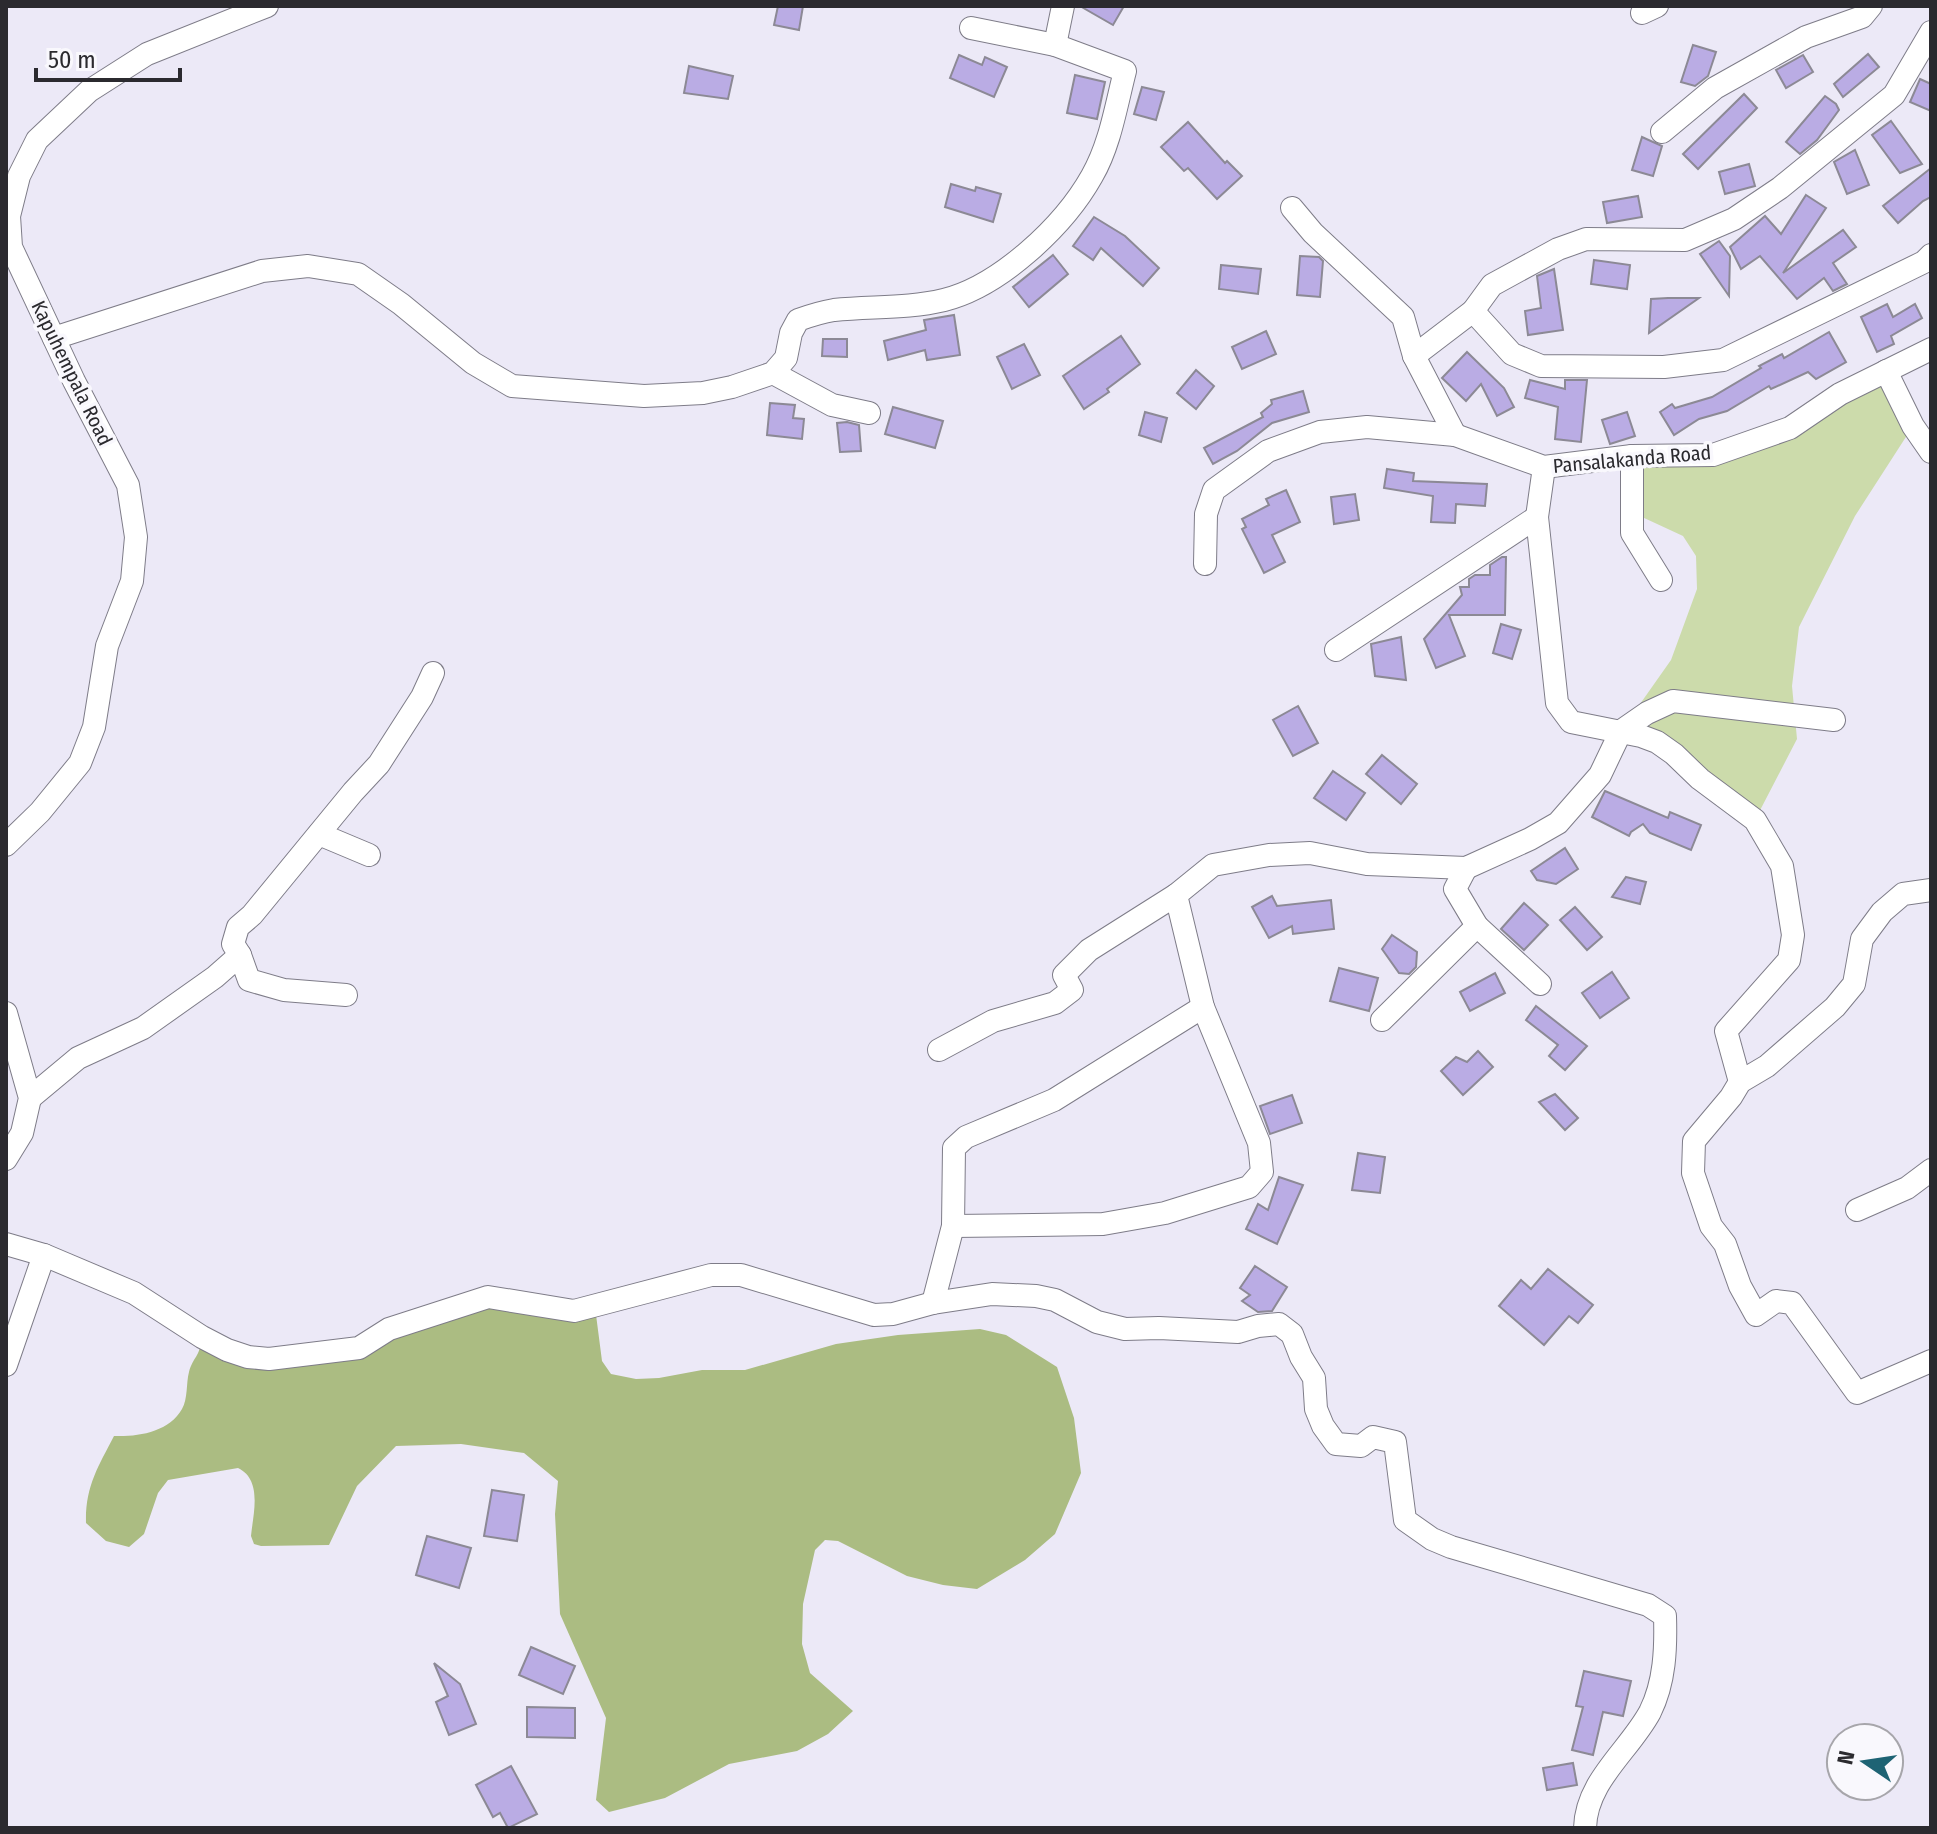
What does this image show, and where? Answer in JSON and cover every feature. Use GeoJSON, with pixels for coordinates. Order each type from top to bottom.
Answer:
{"type":"FeatureCollection","features":[{"type":"Feature","properties":{"kind":"street","name":"Kapuhempala Road"},"geometry":{"type":"LineString","coordinates":[[6,845],[40,812],[80,763],[94,727],[107,646],[132,581],[136,537],[128,485],[8,247],[9,216],[19,176],[37,140],[89,91],[147,54],[267,6]]}},
{"type":"Feature","properties":{"kind":"street"},"geometry":{"type":"LineString","coordinates":[[1055,45],[1063,6]]}},
{"type":"Feature","properties":{"kind":"street"},"geometry":{"type":"LineString","coordinates":[[1662,132],[1715,88],[1806,37],[1862,17],[1871,6]]}},
{"type":"Feature","properties":{"kind":"street"},"geometry":{"type":"LineString","coordinates":[[54,338],[262,271],[308,266],[358,274],[401,304],[473,363],[512,386],[616,396],[673,395],[732,387],[773,373],[786,358],[791,333],[798,320],[831,310],[910,307],[959,296],[990,280],[1025,254],[1069,211],[1092,176],[1104,148],[1125,71],[1055,45],[971,28]]}},
{"type":"Feature","properties":{"kind":"street"},"geometry":{"type":"LineString","coordinates":[[1414,356],[1473,311],[1492,285],[1558,249],[1586,239],[1685,240],[1734,219],[1780,188],[1894,95],[1931,32]]}},
{"type":"Feature","properties":{"kind":"street"},"geometry":{"type":"LineString","coordinates":[[1292,208],[1313,233],[1403,317],[1414,356],[1455,435]]}},
{"type":"Feature","properties":{"kind":"street"},"geometry":{"type":"LineString","coordinates":[[1473,311],[1512,354],[1541,366],[1664,367],[1723,360],[1924,262],[1931,255]]}},
{"type":"Feature","properties":{"kind":"street","name":"Pansalakanda Road"},"geometry":{"type":"LineString","coordinates":[[1205,564],[1206,514],[1214,490],[1268,451],[1320,432],[1367,427],[1455,435],[1544,467],[1632,456],[1713,455],[1790,428],[1840,394],[1931,349]]}},
{"type":"Feature","properties":{"kind":"street"},"geometry":{"type":"LineString","coordinates":[[1886,371],[1913,426],[1931,452]]}},
{"type":"Feature","properties":{"kind":"street"},"geometry":{"type":"LineString","coordinates":[[773,373],[832,405],[869,413]]}},
{"type":"Feature","properties":{"kind":"street"},"geometry":{"type":"LineString","coordinates":[[1632,456],[1632,533],[1661,580]]}},
{"type":"Feature","properties":{"kind":"street"},"geometry":{"type":"LineString","coordinates":[[1544,467],[1537,517],[1557,703],[1571,722],[1621,731],[1657,742],[1674,754],[1708,786],[1755,820],[1782,866],[1793,935],[1789,960],[1726,1031],[1740,1082]]}},
{"type":"Feature","properties":{"kind":"street"},"geometry":{"type":"LineString","coordinates":[[1336,650],[1537,517]]}},
{"type":"Feature","properties":{"kind":"street"},"geometry":{"type":"LineString","coordinates":[[346,995],[284,990],[249,980],[233,944],[238,927],[252,915],[379,764],[422,697],[433,673]]}},
{"type":"Feature","properties":{"kind":"street"},"geometry":{"type":"LineString","coordinates":[[939,1050],[993,1021],[1055,1003],[1072,990],[1064,975],[1089,950],[1176,895],[1213,865],[1269,855],[1310,853],[1367,864],[1466,868],[1558,823],[1600,775],[1621,731],[1647,713],[1673,701],[1834,720]]}},
{"type":"Feature","properties":{"kind":"street"},"geometry":{"type":"LineString","coordinates":[[319,834],[369,855]]}},
{"type":"Feature","properties":{"kind":"street"},"geometry":{"type":"LineString","coordinates":[[1466,868],[1455,889],[1477,926],[1540,984]]}},
{"type":"Feature","properties":{"kind":"street"},"geometry":{"type":"LineString","coordinates":[[1931,890],[1903,894],[1882,912],[1862,939],[1854,984],[1835,1007],[1767,1066],[1740,1082],[1694,1141],[1693,1173],[1711,1226],[1725,1244],[1740,1286],[1756,1315],[1776,1301],[1792,1303],[1857,1393],[1931,1361]]}},
{"type":"Feature","properties":{"kind":"street"},"geometry":{"type":"LineString","coordinates":[[953,1226],[1103,1224],[1165,1213],[1249,1187],[1262,1172],[1259,1143],[1203,1007],[1176,895]]}},
{"type":"Feature","properties":{"kind":"street"},"geometry":{"type":"LineString","coordinates":[[1382,1020],[1477,926]]}},
{"type":"Feature","properties":{"kind":"street"},"geometry":{"type":"LineString","coordinates":[[30,1098],[78,1058],[143,1028],[215,977],[240,955]]}},
{"type":"Feature","properties":{"kind":"street"},"geometry":{"type":"LineString","coordinates":[[933,1303],[953,1226],[954,1148],[966,1137],[1054,1100],[1203,1007]]}},
{"type":"Feature","properties":{"kind":"street"},"geometry":{"type":"LineString","coordinates":[[6,1013],[30,1098],[22,1133],[6,1159]]}},
{"type":"Feature","properties":{"kind":"street"},"geometry":{"type":"LineString","coordinates":[[1857,1210],[1907,1188],[1931,1170]]}},
{"type":"Feature","properties":{"kind":"street"},"geometry":{"type":"LineString","coordinates":[[6,1244],[44,1255],[134,1293],[227,1350],[248,1357],[269,1359],[359,1348],[389,1329],[488,1297],[574,1311],[711,1275],[741,1275],[874,1315],[992,1294],[1055,1300],[1097,1322],[1125,1329],[1238,1332],[1279,1324],[1292,1334],[1314,1378],[1316,1409],[1336,1444],[1361,1446],[1373,1437],[1395,1442],[1405,1520],[1432,1539],[1451,1547],[1648,1605],[1665,1616],[1666,1659],[1651,1711],[1594,1789],[1585,1828]]}},
{"type":"Feature","properties":{"kind":"street"},"geometry":{"type":"LineString","coordinates":[[6,1365],[44,1255]]}},
{"type":"Feature","properties":{"kind":"green space"},"geometry":{"type":"Polygon","coordinates":[[[1886,371],[1913,426],[1855,516],[1799,627],[1792,686],[1797,739],[1755,820],[1621,731],[1671,660],[1697,589],[1696,556],[1683,536],[1642,517],[1632,456],[1713,455],[1886,371]]]}},
{"type":"Feature","properties":{"kind":"green space"},"geometry":{"type":"Polygon","coordinates":[[[488,1297],[595,1307],[602,1361],[611,1374],[636,1379],[702,1370],[745,1370],[836,1344],[898,1335],[980,1329],[1006,1335],[1057,1367],[1074,1418],[1081,1473],[1055,1534],[1025,1560],[977,1589],[907,1576],[838,1541],[825,1540],[815,1550],[803,1604],[802,1644],[810,1673],[853,1711],[828,1734],[797,1751],[729,1764],[665,1798],[609,1812],[596,1800],[606,1718],[560,1614],[555,1514],[558,1481],[524,1453],[461,1444],[396,1446],[357,1486],[329,1545],[254,1544],[251,1536],[254,1489],[246,1473],[238,1468],[168,1480],[158,1493],[144,1534],[129,1547],[106,1541],[86,1523],[90,1488],[114,1436],[152,1432],[176,1417],[184,1405],[189,1372],[202,1337],[227,1350],[359,1348],[488,1297]]]}},
{"type":"Feature","properties":{"kind":"building"},"geometry":{"type":"Polygon","coordinates":[[[778,6],[803,6],[799,30],[774,25],[778,6]]]}},
{"type":"Feature","properties":{"kind":"building"},"geometry":{"type":"Polygon","coordinates":[[[1080,6],[1124,6],[1113,25],[1080,6]]]}},
{"type":"Feature","properties":{"kind":"building"},"geometry":{"type":"Polygon","coordinates":[[[1693,45],[1716,52],[1708,76],[1695,86],[1681,82],[1693,45]]]}},
{"type":"Feature","properties":{"kind":"building"},"geometry":{"type":"Polygon","coordinates":[[[1868,54],[1879,67],[1843,97],[1834,84],[1868,54]]]}},
{"type":"Feature","properties":{"kind":"building"},"geometry":{"type":"Polygon","coordinates":[[[959,55],[982,65],[985,57],[1007,67],[994,97],[950,78],[959,55]]]}},
{"type":"Feature","properties":{"kind":"building"},"geometry":{"type":"Polygon","coordinates":[[[1803,55],[1813,72],[1786,88],[1776,70],[1803,55]]]}},
{"type":"Feature","properties":{"kind":"building"},"geometry":{"type":"Polygon","coordinates":[[[689,66],[733,76],[728,99],[684,93],[689,66]]]}},
{"type":"Feature","properties":{"kind":"building"},"geometry":{"type":"Polygon","coordinates":[[[1075,75],[1105,82],[1097,119],[1067,113],[1075,75]]]}},
{"type":"Feature","properties":{"kind":"building"},"geometry":{"type":"Polygon","coordinates":[[[1920,79],[1931,84],[1931,111],[1910,102],[1920,79]]]}},
{"type":"Feature","properties":{"kind":"building"},"geometry":{"type":"Polygon","coordinates":[[[1142,87],[1164,92],[1156,120],[1134,114],[1142,87]]]}},
{"type":"Feature","properties":{"kind":"building"},"geometry":{"type":"Polygon","coordinates":[[[1744,94],[1757,108],[1698,169],[1683,154],[1744,94]]]}},
{"type":"Feature","properties":{"kind":"building"},"geometry":{"type":"Polygon","coordinates":[[[1825,96],[1839,110],[1817,140],[1800,154],[1786,142],[1825,96]]]}},
{"type":"Feature","properties":{"kind":"building"},"geometry":{"type":"Polygon","coordinates":[[[1891,121],[1922,164],[1900,173],[1872,135],[1891,121]]]}},
{"type":"Feature","properties":{"kind":"building"},"geometry":{"type":"Polygon","coordinates":[[[1188,122],[1225,163],[1227,161],[1242,176],[1217,199],[1188,168],[1184,171],[1161,147],[1188,122]]]}},
{"type":"Feature","properties":{"kind":"building"},"geometry":{"type":"Polygon","coordinates":[[[1642,137],[1662,146],[1653,176],[1632,170],[1642,137]]]}},
{"type":"Feature","properties":{"kind":"building"},"geometry":{"type":"Polygon","coordinates":[[[1855,150],[1869,185],[1847,194],[1834,162],[1855,150]]]}},
{"type":"Feature","properties":{"kind":"building"},"geometry":{"type":"Polygon","coordinates":[[[1749,164],[1755,186],[1725,194],[1719,172],[1749,164]]]}},
{"type":"Feature","properties":{"kind":"building"},"geometry":{"type":"Polygon","coordinates":[[[1931,168],[1931,197],[1898,223],[1883,206],[1931,168]]]}},
{"type":"Feature","properties":{"kind":"building"},"geometry":{"type":"Polygon","coordinates":[[[951,184],[1001,194],[993,222],[945,207],[951,184]]]}},
{"type":"Feature","properties":{"kind":"building"},"geometry":{"type":"Polygon","coordinates":[[[1806,195],[1826,208],[1783,273],[1843,230],[1856,247],[1833,263],[1847,284],[1833,291],[1824,278],[1797,299],[1760,256],[1741,269],[1730,247],[1765,216],[1781,234],[1806,195]]]}},
{"type":"Feature","properties":{"kind":"building"},"geometry":{"type":"Polygon","coordinates":[[[1638,196],[1642,217],[1607,223],[1603,202],[1638,196]]]}},
{"type":"Feature","properties":{"kind":"building"},"geometry":{"type":"Polygon","coordinates":[[[1094,217],[1125,236],[1159,268],[1143,286],[1101,248],[1093,260],[1073,246],[1094,217]]]}},
{"type":"Feature","properties":{"kind":"building"},"geometry":{"type":"Polygon","coordinates":[[[1719,241],[1730,256],[1729,296],[1700,254],[1719,241]]]}},
{"type":"Feature","properties":{"kind":"building"},"geometry":{"type":"Polygon","coordinates":[[[1053,255],[1068,274],[1029,307],[1013,287],[1053,255]]]}},
{"type":"Feature","properties":{"kind":"building"},"geometry":{"type":"Polygon","coordinates":[[[1300,256],[1319,257],[1323,261],[1320,297],[1297,295],[1300,256]]]}},
{"type":"Feature","properties":{"kind":"building"},"geometry":{"type":"Polygon","coordinates":[[[1594,260],[1630,265],[1627,289],[1591,284],[1594,260]]]}},
{"type":"Feature","properties":{"kind":"building"},"geometry":{"type":"Polygon","coordinates":[[[1221,265],[1261,269],[1258,294],[1219,289],[1221,265]]]}},
{"type":"Feature","properties":{"kind":"building"},"geometry":{"type":"Polygon","coordinates":[[[1554,269],[1563,330],[1528,335],[1525,311],[1541,308],[1537,276],[1554,269]]]}},
{"type":"Feature","properties":{"kind":"building"},"geometry":{"type":"Polygon","coordinates":[[[1699,298],[1649,333],[1651,299],[1699,298]]]}},
{"type":"Feature","properties":{"kind":"building"},"geometry":{"type":"Polygon","coordinates":[[[1887,304],[1893,317],[1915,304],[1922,318],[1891,336],[1894,344],[1877,352],[1861,317],[1887,304]]]}},
{"type":"Feature","properties":{"kind":"building"},"geometry":{"type":"Polygon","coordinates":[[[954,315],[960,355],[927,360],[925,350],[888,360],[884,341],[926,330],[924,320],[954,315]]]}},
{"type":"Feature","properties":{"kind":"building"},"geometry":{"type":"Polygon","coordinates":[[[1266,331],[1276,354],[1242,369],[1232,347],[1266,331]]]}},
{"type":"Feature","properties":{"kind":"building"},"geometry":{"type":"Polygon","coordinates":[[[1829,332],[1846,362],[1816,379],[1808,372],[1771,389],[1769,386],[1727,411],[1699,419],[1674,435],[1660,412],[1672,404],[1675,408],[1712,397],[1761,368],[1759,366],[1782,354],[1784,358],[1829,332]]]}},
{"type":"Feature","properties":{"kind":"building"},"geometry":{"type":"Polygon","coordinates":[[[1121,336],[1140,364],[1107,389],[1109,392],[1084,409],[1063,376],[1121,336]]]}},
{"type":"Feature","properties":{"kind":"building"},"geometry":{"type":"Polygon","coordinates":[[[823,339],[847,339],[847,357],[822,356],[823,339]]]}},
{"type":"Feature","properties":{"kind":"building"},"geometry":{"type":"Polygon","coordinates":[[[1024,344],[1040,375],[1012,389],[997,357],[1024,344]]]}},
{"type":"Feature","properties":{"kind":"building"},"geometry":{"type":"Polygon","coordinates":[[[1467,352],[1504,388],[1514,407],[1497,416],[1481,384],[1466,401],[1442,378],[1467,352]]]}},
{"type":"Feature","properties":{"kind":"building"},"geometry":{"type":"Polygon","coordinates":[[[1196,370],[1214,386],[1196,409],[1177,393],[1196,370]]]}},
{"type":"Feature","properties":{"kind":"building"},"geometry":{"type":"Polygon","coordinates":[[[1530,380],[1565,389],[1565,380],[1587,380],[1581,442],[1555,439],[1558,407],[1525,398],[1530,380]]]}},
{"type":"Feature","properties":{"kind":"building"},"geometry":{"type":"Polygon","coordinates":[[[1303,391],[1309,412],[1272,423],[1237,451],[1213,464],[1204,448],[1263,417],[1261,413],[1272,404],[1271,400],[1303,391]]]}},
{"type":"Feature","properties":{"kind":"building"},"geometry":{"type":"Polygon","coordinates":[[[770,403],[795,405],[793,418],[804,419],[802,439],[767,435],[770,403]]]}},
{"type":"Feature","properties":{"kind":"building"},"geometry":{"type":"Polygon","coordinates":[[[893,407],[943,421],[935,448],[885,434],[893,407]]]}},
{"type":"Feature","properties":{"kind":"building"},"geometry":{"type":"Polygon","coordinates":[[[1145,412],[1167,418],[1161,442],[1139,435],[1145,412]]]}},
{"type":"Feature","properties":{"kind":"building"},"geometry":{"type":"Polygon","coordinates":[[[1627,412],[1635,436],[1610,444],[1602,420],[1627,412]]]}},
{"type":"Feature","properties":{"kind":"building"},"geometry":{"type":"Polygon","coordinates":[[[837,423],[859,425],[861,451],[840,452],[837,423]]]}},
{"type":"Feature","properties":{"kind":"building"},"geometry":{"type":"Polygon","coordinates":[[[1387,469],[1414,473],[1413,481],[1487,484],[1485,506],[1456,504],[1455,523],[1431,522],[1433,496],[1384,488],[1387,469]]]}},
{"type":"Feature","properties":{"kind":"building"},"geometry":{"type":"Polygon","coordinates":[[[1286,490],[1300,522],[1272,535],[1285,562],[1264,573],[1242,529],[1246,527],[1242,519],[1269,505],[1266,499],[1286,490]]]}},
{"type":"Feature","properties":{"kind":"building"},"geometry":{"type":"Polygon","coordinates":[[[1355,494],[1359,520],[1334,524],[1331,497],[1355,494]]]}},
{"type":"Feature","properties":{"kind":"building"},"geometry":{"type":"Polygon","coordinates":[[[1506,557],[1505,615],[1449,615],[1465,656],[1436,668],[1424,639],[1462,595],[1460,587],[1469,587],[1469,579],[1475,575],[1490,575],[1490,565],[1506,557]]]}},
{"type":"Feature","properties":{"kind":"building"},"geometry":{"type":"Polygon","coordinates":[[[1501,624],[1521,630],[1512,659],[1493,653],[1501,624]]]}},
{"type":"Feature","properties":{"kind":"building"},"geometry":{"type":"Polygon","coordinates":[[[1401,637],[1406,680],[1375,676],[1371,644],[1401,637]]]}},
{"type":"Feature","properties":{"kind":"building"},"geometry":{"type":"Polygon","coordinates":[[[1298,706],[1318,743],[1293,756],[1273,720],[1298,706]]]}},
{"type":"Feature","properties":{"kind":"building"},"geometry":{"type":"Polygon","coordinates":[[[1382,755],[1417,784],[1401,804],[1366,774],[1382,755]]]}},
{"type":"Feature","properties":{"kind":"building"},"geometry":{"type":"Polygon","coordinates":[[[1333,771],[1365,793],[1346,820],[1314,798],[1333,771]]]}},
{"type":"Feature","properties":{"kind":"building"},"geometry":{"type":"Polygon","coordinates":[[[1605,791],[1668,818],[1670,812],[1701,825],[1691,850],[1650,833],[1643,824],[1629,836],[1592,817],[1605,791]]]}},
{"type":"Feature","properties":{"kind":"building"},"geometry":{"type":"Polygon","coordinates":[[[1565,848],[1578,869],[1556,884],[1537,880],[1531,871],[1565,848]]]}},
{"type":"Feature","properties":{"kind":"building"},"geometry":{"type":"Polygon","coordinates":[[[1626,877],[1646,882],[1640,904],[1612,897],[1626,877]]]}},
{"type":"Feature","properties":{"kind":"building"},"geometry":{"type":"Polygon","coordinates":[[[1272,896],[1277,906],[1331,900],[1334,929],[1293,934],[1292,926],[1269,938],[1252,907],[1272,896]]]}},
{"type":"Feature","properties":{"kind":"building"},"geometry":{"type":"Polygon","coordinates":[[[1524,903],[1548,925],[1524,950],[1501,929],[1524,903]]]}},
{"type":"Feature","properties":{"kind":"building"},"geometry":{"type":"Polygon","coordinates":[[[1575,907],[1602,937],[1587,950],[1560,920],[1575,907]]]}},
{"type":"Feature","properties":{"kind":"building"},"geometry":{"type":"Polygon","coordinates":[[[1392,935],[1417,952],[1416,967],[1409,974],[1399,973],[1382,949],[1392,935]]]}},
{"type":"Feature","properties":{"kind":"building"},"geometry":{"type":"Polygon","coordinates":[[[1339,968],[1378,978],[1369,1011],[1330,1001],[1339,968]]]}},
{"type":"Feature","properties":{"kind":"building"},"geometry":{"type":"Polygon","coordinates":[[[1612,972],[1629,998],[1600,1018],[1582,993],[1612,972]]]}},
{"type":"Feature","properties":{"kind":"building"},"geometry":{"type":"Polygon","coordinates":[[[1495,973],[1505,993],[1470,1011],[1460,992],[1495,973]]]}},
{"type":"Feature","properties":{"kind":"building"},"geometry":{"type":"Polygon","coordinates":[[[1536,1006],[1587,1046],[1565,1070],[1549,1056],[1558,1045],[1526,1020],[1536,1006]]]}},
{"type":"Feature","properties":{"kind":"building"},"geometry":{"type":"Polygon","coordinates":[[[1478,1051],[1493,1067],[1463,1095],[1441,1071],[1456,1057],[1467,1062],[1478,1051]]]}},
{"type":"Feature","properties":{"kind":"building"},"geometry":{"type":"Polygon","coordinates":[[[1555,1094],[1578,1118],[1565,1130],[1539,1102],[1555,1094]]]}},
{"type":"Feature","properties":{"kind":"building"},"geometry":{"type":"Polygon","coordinates":[[[1292,1095],[1302,1123],[1270,1134],[1260,1106],[1292,1095]]]}},
{"type":"Feature","properties":{"kind":"building"},"geometry":{"type":"Polygon","coordinates":[[[1358,1153],[1385,1157],[1380,1193],[1352,1190],[1358,1153]]]}},
{"type":"Feature","properties":{"kind":"building"},"geometry":{"type":"Polygon","coordinates":[[[1279,1177],[1303,1185],[1277,1244],[1246,1229],[1258,1204],[1268,1210],[1279,1177]]]}},
{"type":"Feature","properties":{"kind":"building"},"geometry":{"type":"Polygon","coordinates":[[[1255,1266],[1287,1287],[1272,1311],[1258,1312],[1242,1301],[1250,1295],[1240,1288],[1255,1266]]]}},
{"type":"Feature","properties":{"kind":"building"},"geometry":{"type":"Polygon","coordinates":[[[1548,1269],[1593,1305],[1578,1323],[1569,1316],[1544,1345],[1499,1306],[1521,1280],[1531,1289],[1548,1269]]]}},
{"type":"Feature","properties":{"kind":"building"},"geometry":{"type":"Polygon","coordinates":[[[492,1490],[524,1495],[517,1541],[484,1536],[492,1490]]]}},
{"type":"Feature","properties":{"kind":"building"},"geometry":{"type":"Polygon","coordinates":[[[427,1536],[471,1548],[459,1588],[416,1575],[427,1536]]]}},
{"type":"Feature","properties":{"kind":"building"},"geometry":{"type":"Polygon","coordinates":[[[531,1647],[575,1666],[563,1694],[519,1675],[531,1647]]]}},
{"type":"Feature","properties":{"kind":"building"},"geometry":{"type":"Polygon","coordinates":[[[434,1663],[460,1684],[476,1724],[449,1735],[436,1702],[448,1696],[434,1663]]]}},
{"type":"Feature","properties":{"kind":"building"},"geometry":{"type":"Polygon","coordinates":[[[1584,1671],[1631,1681],[1623,1716],[1603,1712],[1593,1755],[1572,1750],[1583,1707],[1576,1706],[1584,1671]]]}},
{"type":"Feature","properties":{"kind":"building"},"geometry":{"type":"Polygon","coordinates":[[[527,1707],[575,1708],[575,1738],[527,1737],[527,1707]]]}},
{"type":"Feature","properties":{"kind":"building"},"geometry":{"type":"Polygon","coordinates":[[[1573,1763],[1577,1785],[1547,1790],[1543,1768],[1573,1763]]]}},
{"type":"Feature","properties":{"kind":"building"},"geometry":{"type":"Polygon","coordinates":[[[511,1766],[537,1814],[508,1828],[500,1813],[493,1817],[476,1785],[511,1766]]]}}]}
